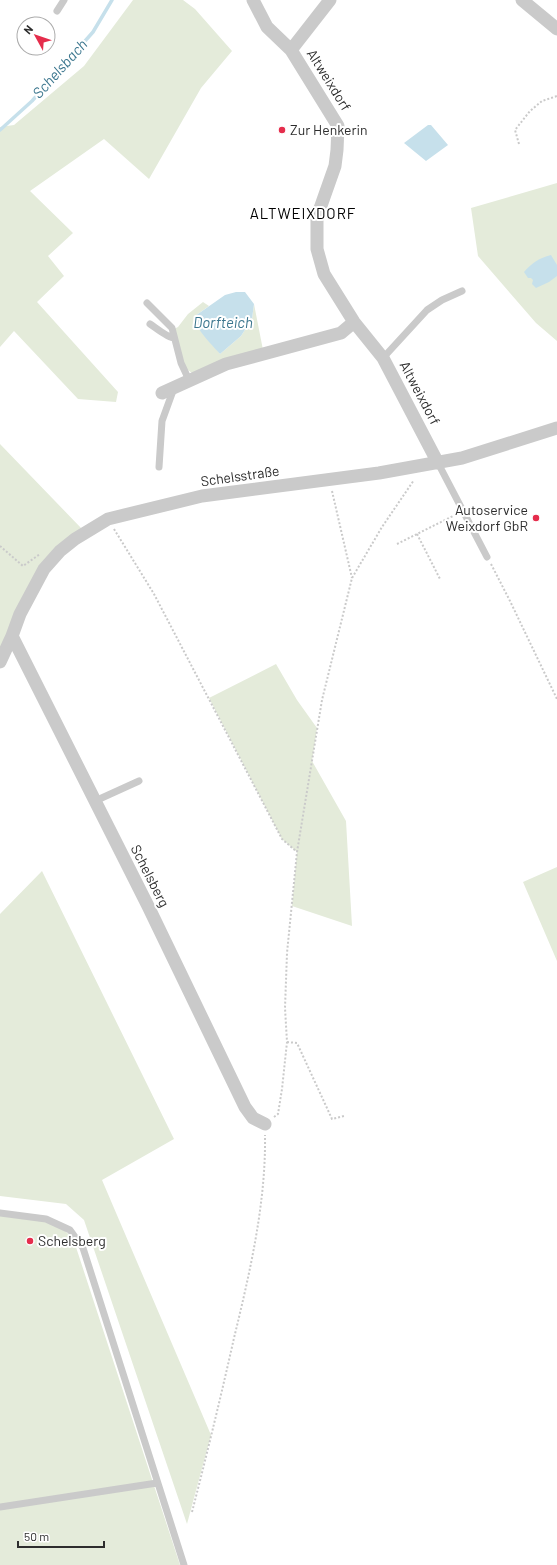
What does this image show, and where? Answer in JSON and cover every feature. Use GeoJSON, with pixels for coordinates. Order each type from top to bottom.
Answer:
{"type":"FeatureCollection","features":[{"type":"Feature","properties":{"kind":"street","name":"Altweixdorf"},"geometry":{"type":"LineString","coordinates":[[253,0],[267,27],[291,50],[338,126],[335,166],[318,217],[317,249],[324,274],[354,322],[383,358],[438,463]]}},
{"type":"Feature","properties":{"kind":"street"},"geometry":{"type":"LineString","coordinates":[[291,50],[330,0]]}},
{"type":"Feature","properties":{"kind":"street"},"geometry":{"type":"LineString","coordinates":[[522,0],[557,30]]}},
{"type":"Feature","properties":{"kind":"street"},"geometry":{"type":"LineString","coordinates":[[168,390],[226,364],[341,333],[354,322]]}},
{"type":"Feature","properties":{"kind":"street","name":"Schelsstraße"},"geometry":{"type":"LineString","coordinates":[[0,662],[20,614],[44,568],[65,547],[108,519],[202,496],[329,480],[438,463],[462,458],[557,428]]}},
{"type":"Feature","properties":{"kind":"street","name":"Schelsberg"},"geometry":{"type":"LineString","coordinates":[[12,636],[95,801],[245,1107],[253,1118],[265,1124]]}},
{"type":"Feature","properties":{"kind":"lane"},"geometry":{"type":"LineString","coordinates":[[57,11],[64,0]]}},
{"type":"Feature","properties":{"kind":"lane"},"geometry":{"type":"LineString","coordinates":[[383,358],[427,310],[442,300],[462,290]]}},
{"type":"Feature","properties":{"kind":"lane"},"geometry":{"type":"LineString","coordinates":[[148,304],[172,328],[181,363],[189,380]]}},
{"type":"Feature","properties":{"kind":"lane"},"geometry":{"type":"LineString","coordinates":[[150,324],[169,337],[174,338]]}},
{"type":"Feature","properties":{"kind":"lane"},"geometry":{"type":"LineString","coordinates":[[159,467],[162,421],[168,390]]}},
{"type":"Feature","properties":{"kind":"lane"},"geometry":{"type":"LineString","coordinates":[[438,463],[487,557]]}},
{"type":"Feature","properties":{"kind":"lane"},"geometry":{"type":"LineString","coordinates":[[95,801],[139,781]]}},
{"type":"Feature","properties":{"kind":"lane"},"geometry":{"type":"LineString","coordinates":[[0,1213],[46,1218],[70,1230],[83,1248],[184,1565]]}},
{"type":"Feature","properties":{"kind":"lane"},"geometry":{"type":"LineString","coordinates":[[0,1508],[157,1483]]}},
{"type":"Feature","properties":{"kind":"path"},"geometry":{"type":"LineString","coordinates":[[519,144],[516,130],[530,111],[542,101],[557,96]]}},
{"type":"Feature","properties":{"kind":"path"},"geometry":{"type":"LineString","coordinates":[[192,1512],[233,1344],[254,1247],[266,1162],[265,1124],[278,1114],[287,1042],[285,1008],[287,952],[297,852],[322,700],[352,578],[382,527],[423,466]]}},
{"type":"Feature","properties":{"kind":"path"},"geometry":{"type":"LineString","coordinates":[[329,480],[352,578]]}},
{"type":"Feature","properties":{"kind":"path"},"geometry":{"type":"LineString","coordinates":[[397,544],[463,511]]}},
{"type":"Feature","properties":{"kind":"path"},"geometry":{"type":"LineString","coordinates":[[108,519],[154,594],[282,839],[297,852]]}},
{"type":"Feature","properties":{"kind":"path"},"geometry":{"type":"LineString","coordinates":[[417,534],[440,579]]}},
{"type":"Feature","properties":{"kind":"path"},"geometry":{"type":"LineString","coordinates":[[0,546],[24,566],[44,551]]}},
{"type":"Feature","properties":{"kind":"path"},"geometry":{"type":"LineString","coordinates":[[487,557],[557,699]]}},
{"type":"Feature","properties":{"kind":"path"},"geometry":{"type":"LineString","coordinates":[[287,1042],[297,1043],[332,1119],[344,1116]]}},
{"type":"Feature","properties":{"kind":"green space"},"geometry":{"type":"Polygon","coordinates":[[[133,0],[183,0],[195,9],[232,51],[201,88],[149,179],[104,139],[30,191],[73,233],[48,256],[64,276],[37,302],[118,392],[116,402],[78,399],[14,331],[0,347],[0,127],[14,125],[84,66],[133,0]]]}},
{"type":"Feature","properties":{"kind":"green space"},"geometry":{"type":"Polygon","coordinates":[[[557,183],[557,341],[536,323],[478,256],[471,208],[557,183]]]}},
{"type":"Feature","properties":{"kind":"green space"},"geometry":{"type":"Polygon","coordinates":[[[203,302],[209,306],[195,316],[220,354],[241,336],[252,319],[254,304],[263,350],[192,373],[185,368],[174,329],[178,327],[188,314],[203,302]]]}},
{"type":"Feature","properties":{"kind":"green space"},"geometry":{"type":"Polygon","coordinates":[[[0,444],[82,529],[57,548],[0,652],[0,444]]]}},
{"type":"Feature","properties":{"kind":"green space"},"geometry":{"type":"Polygon","coordinates":[[[276,664],[297,700],[317,728],[312,761],[346,821],[352,926],[292,906],[297,852],[282,839],[209,698],[276,664]]]}},
{"type":"Feature","properties":{"kind":"green space"},"geometry":{"type":"Polygon","coordinates":[[[557,867],[557,961],[523,882],[557,867]]]}},
{"type":"Feature","properties":{"kind":"green space"},"geometry":{"type":"Polygon","coordinates":[[[42,871],[174,1139],[102,1180],[211,1435],[187,1524],[84,1220],[66,1204],[0,1196],[0,914],[42,871]]]}},
{"type":"Feature","properties":{"kind":"green space"},"geometry":{"type":"Polygon","coordinates":[[[0,1215],[39,1220],[57,1226],[73,1238],[180,1565],[0,1565],[0,1215]]]}},
{"type":"Feature","properties":{"kind":"water"},"geometry":{"type":"Polygon","coordinates":[[[428,125],[431,125],[448,145],[426,161],[404,143],[428,125]]]}},
{"type":"Feature","properties":{"kind":"water"},"geometry":{"type":"Polygon","coordinates":[[[551,255],[557,265],[557,276],[549,282],[536,288],[532,284],[533,280],[528,278],[524,272],[536,261],[551,255]]]}},
{"type":"Feature","properties":{"kind":"water","name":"Dorfteich"},"geometry":{"type":"Polygon","coordinates":[[[236,292],[245,292],[254,304],[252,319],[241,336],[220,354],[200,331],[195,320],[195,316],[225,295],[236,292]]]}},
{"type":"Feature","properties":{"kind":"waterway","name":"Schelsbach"},"geometry":{"type":"LineString","coordinates":[[0,130],[32,101],[93,32],[112,0]]}},
{"type":"Feature","properties":{"kind":"place","name":"Zur Henkerin"},"geometry":{"type":"Point","coordinates":[282,130]}},
{"type":"Feature","properties":{"kind":"place","name":"Autoservice Weixdorf GbR"},"geometry":{"type":"Point","coordinates":[536,518]}},
{"type":"Feature","properties":{"kind":"place","name":"Schelsberg"},"geometry":{"type":"Point","coordinates":[30,1241]}},
{"type":"Feature","properties":{"kind":"district","name":"ALTWEIXDORF"},"geometry":{"type":"Point","coordinates":[303,214]}}]}
